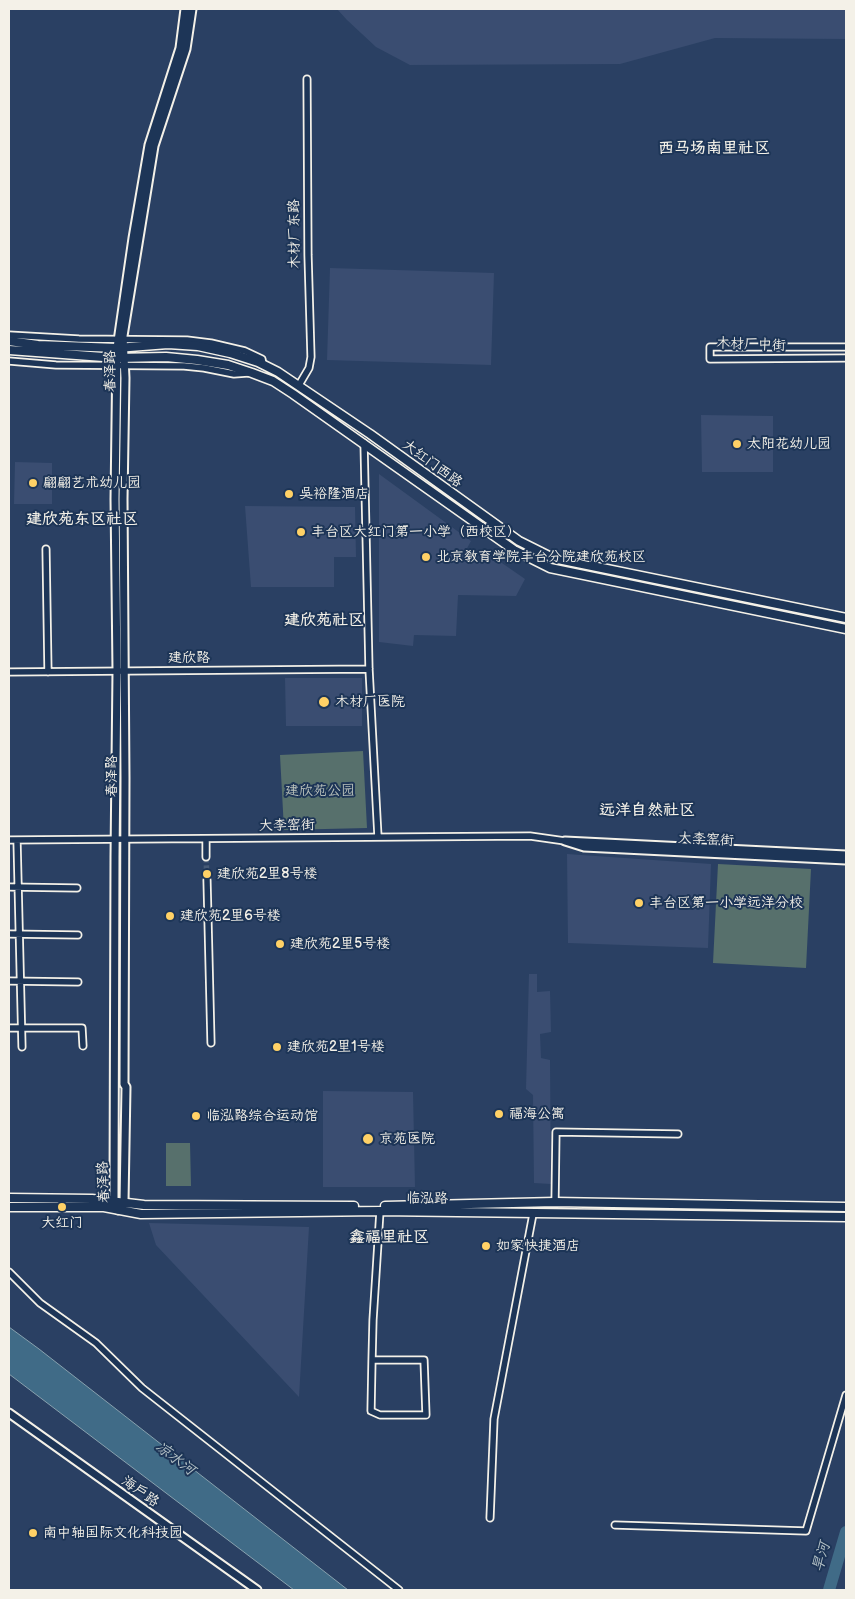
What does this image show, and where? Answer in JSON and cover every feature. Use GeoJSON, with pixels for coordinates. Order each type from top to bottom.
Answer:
{"type":"FeatureCollection","features":[{"type":"Feature","properties":{"kind":"main road","name":"大红门西路"},"geometry":{"type":"LineString","coordinates":[[9,341],[38,344],[203,344],[264,365],[278,372],[519,541],[553,558],[846,618]]}},
{"type":"Feature","properties":{"kind":"main road","name":"大红门西路"},"geometry":{"type":"LineString","coordinates":[[9,350],[121,361],[166,357],[228,365],[273,381],[514,550],[550,568],[846,629]]}},
{"type":"Feature","properties":{"kind":"main road","name":"临泓路"},"geometry":{"type":"LineString","coordinates":[[9,1198],[92,1198],[144,1205],[361,1206],[555,1202],[846,1208]]}},
{"type":"Feature","properties":{"kind":"main road","name":"临泓路"},"geometry":{"type":"LineString","coordinates":[[9,1207],[104,1207],[142,1214],[380,1211],[846,1217]]}},
{"type":"Feature","properties":{"kind":"street","name":"春泽路"},"geometry":{"type":"LineString","coordinates":[[118,1210],[124,1202],[124,838],[115,499],[121,344],[132,238],[149,145],[180,48],[185,9]]}},
{"type":"Feature","properties":{"kind":"street","name":"春泽路"},"geometry":{"type":"LineString","coordinates":[[121,344],[154,146],[186,49],[192,9]]}},
{"type":"Feature","properties":{"kind":"street","name":"木材厂东路"},"geometry":{"type":"LineString","coordinates":[[299,385],[308,368],[311,357],[308,255],[307,79]]}},
{"type":"Feature","properties":{"kind":"street"},"geometry":{"type":"LineString","coordinates":[[9,335],[121,344]]}},
{"type":"Feature","properties":{"kind":"street","name":"木材厂中街"},"geometry":{"type":"LineString","coordinates":[[846,347],[710,347],[710,359],[846,358]]}},
{"type":"Feature","properties":{"kind":"street"},"geometry":{"type":"LineString","coordinates":[[9,361],[30,364],[121,361]]}},
{"type":"Feature","properties":{"kind":"street"},"geometry":{"type":"LineString","coordinates":[[364,443],[369,669],[378,837]]}},
{"type":"Feature","properties":{"kind":"street"},"geometry":{"type":"LineString","coordinates":[[46,549],[48,672]]}},
{"type":"Feature","properties":{"kind":"street","name":"建欣路"},"geometry":{"type":"LineString","coordinates":[[9,672],[369,669]]}},
{"type":"Feature","properties":{"kind":"street","name":"春泽路"},"geometry":{"type":"LineString","coordinates":[[118,1210],[114,1200],[116,838],[121,671]]}},
{"type":"Feature","properties":{"kind":"street","name":"大李窑街"},"geometry":{"type":"LineString","coordinates":[[9,840],[530,836],[565,841],[846,855]]}},
{"type":"Feature","properties":{"kind":"street"},"geometry":{"type":"LineString","coordinates":[[206,839],[206,857]]}},
{"type":"Feature","properties":{"kind":"street"},"geometry":{"type":"LineString","coordinates":[[17,840],[22,1047]]}},
{"type":"Feature","properties":{"kind":"street","name":"大李窑街"},"geometry":{"type":"LineString","coordinates":[[565,841],[584,847],[846,860]]}},
{"type":"Feature","properties":{"kind":"street"},"geometry":{"type":"LineString","coordinates":[[206,880],[211,1043]]}},
{"type":"Feature","properties":{"kind":"street"},"geometry":{"type":"LineString","coordinates":[[9,887],[77,888]]}},
{"type":"Feature","properties":{"kind":"street"},"geometry":{"type":"LineString","coordinates":[[9,934],[78,935]]}},
{"type":"Feature","properties":{"kind":"street"},"geometry":{"type":"LineString","coordinates":[[9,981],[78,982]]}},
{"type":"Feature","properties":{"kind":"street"},"geometry":{"type":"LineString","coordinates":[[9,1028],[82,1028],[83,1046]]}},
{"type":"Feature","properties":{"kind":"street"},"geometry":{"type":"LineString","coordinates":[[555,1202],[556,1132],[678,1134]]}},
{"type":"Feature","properties":{"kind":"street"},"geometry":{"type":"LineString","coordinates":[[372,1360],[424,1360],[426,1415],[380,1414],[371,1411],[372,1360],[380,1211]]}},
{"type":"Feature","properties":{"kind":"street"},"geometry":{"type":"LineString","coordinates":[[490,1518],[494,1419],[533,1214]]}},
{"type":"Feature","properties":{"kind":"street"},"geometry":{"type":"LineString","coordinates":[[9,1272],[40,1303],[96,1343],[142,1388],[399,1590]]}},
{"type":"Feature","properties":{"kind":"street"},"geometry":{"type":"LineString","coordinates":[[615,1525],[806,1532],[846,1395]]}},
{"type":"Feature","properties":{"kind":"street","name":"海户路"},"geometry":{"type":"LineString","coordinates":[[9,1413],[257,1590]]}},
{"type":"Feature","properties":{"kind":"shaded area"},"geometry":{"type":"Polygon","coordinates":[[[337,9],[846,9],[846,39],[715,38],[620,64],[410,65],[376,47],[337,9]]]}},
{"type":"Feature","properties":{"kind":"shaded area"},"geometry":{"type":"Polygon","coordinates":[[[330,268],[494,273],[491,365],[327,360],[330,268]]]}},
{"type":"Feature","properties":{"kind":"shaded area","name":"太阳花幼儿园"},"geometry":{"type":"Polygon","coordinates":[[[701,415],[773,416],[773,472],[702,472],[701,415]]]}},
{"type":"Feature","properties":{"kind":"shaded area","name":"翩翩艺术幼儿园"},"geometry":{"type":"Polygon","coordinates":[[[15,462],[52,463],[52,504],[14,504],[15,462]]]}},
{"type":"Feature","properties":{"kind":"shaded area","name":"北京教育学院丰台分院建欣苑校区"},"geometry":{"type":"Polygon","coordinates":[[[379,474],[471,541],[465,552],[480,561],[486,552],[525,579],[516,596],[458,595],[456,636],[414,635],[413,646],[379,642],[379,474]]]}},
{"type":"Feature","properties":{"kind":"shaded area","name":"丰台区大红门第一小学（西校区）"},"geometry":{"type":"Polygon","coordinates":[[[245,506],[355,507],[356,557],[334,557],[334,587],[251,587],[245,506]]]}},
{"type":"Feature","properties":{"kind":"shaded area","name":"木材厂医院"},"geometry":{"type":"Polygon","coordinates":[[[285,678],[362,678],[362,726],[286,726],[285,678]]]}},
{"type":"Feature","properties":{"kind":"shaded area","name":"丰台区第一小学远洋分校"},"geometry":{"type":"Polygon","coordinates":[[[567,854],[711,864],[708,948],[568,943],[567,854]]]}},
{"type":"Feature","properties":{"kind":"shaded area"},"geometry":{"type":"Polygon","coordinates":[[[529,974],[537,974],[537,992],[550,991],[551,1032],[540,1034],[541,1058],[550,1060],[551,1184],[534,1183],[533,1095],[526,1089],[529,974]]]}},
{"type":"Feature","properties":{"kind":"shaded area","name":"京苑医院"},"geometry":{"type":"Polygon","coordinates":[[[323,1091],[413,1092],[415,1187],[323,1187],[323,1091]]]}},
{"type":"Feature","properties":{"kind":"shaded area"},"geometry":{"type":"Polygon","coordinates":[[[149,1223],[309,1227],[299,1397],[156,1245],[149,1223]]]}},
{"type":"Feature","properties":{"kind":"green space","name":"建欣苑公园"},"geometry":{"type":"Polygon","coordinates":[[[363,751],[367,828],[284,830],[280,755],[363,751]]]}},
{"type":"Feature","properties":{"kind":"green space"},"geometry":{"type":"Polygon","coordinates":[[[718,864],[811,869],[806,968],[713,963],[718,864]]]}},
{"type":"Feature","properties":{"kind":"green space"},"geometry":{"type":"Polygon","coordinates":[[[166,1143],[190,1143],[191,1186],[166,1186],[166,1143]]]}},
{"type":"Feature","properties":{"kind":"water","name":"凉水河"},"geometry":{"type":"Polygon","coordinates":[[[9,1327],[348,1590],[294,1590],[9,1374],[9,1327]]]}},
{"type":"Feature","properties":{"kind":"waterway","name":"旱河"},"geometry":{"type":"LineString","coordinates":[[829,1590],[846,1532]]}},
{"type":"Feature","properties":{"kind":"tunnel"},"geometry":{"type":"LineString","coordinates":[[206,857],[207,880]]}},
{"type":"Feature","properties":{"kind":"place","name":"太阳花幼儿园"},"geometry":{"type":"Point","coordinates":[737,444]}},
{"type":"Feature","properties":{"kind":"place","name":"翩翩艺术幼儿园"},"geometry":{"type":"Point","coordinates":[33,483]}},
{"type":"Feature","properties":{"kind":"place","name":"吴裕隆酒店"},"geometry":{"type":"Point","coordinates":[289,494]}},
{"type":"Feature","properties":{"kind":"place","name":"丰台区大红门第一小学（西校区）"},"geometry":{"type":"Point","coordinates":[301,532]}},
{"type":"Feature","properties":{"kind":"place","name":"北京教育学院丰台分院建欣苑校区"},"geometry":{"type":"Point","coordinates":[426,557]}},
{"type":"Feature","properties":{"kind":"place","name":"木材厂医院"},"geometry":{"type":"Point","coordinates":[324,702]}},
{"type":"Feature","properties":{"kind":"place","name":"建欣苑2里8号楼"},"geometry":{"type":"Point","coordinates":[207,874]}},
{"type":"Feature","properties":{"kind":"place","name":"丰台区第一小学远洋分校"},"geometry":{"type":"Point","coordinates":[639,903]}},
{"type":"Feature","properties":{"kind":"place","name":"建欣苑2里6号楼"},"geometry":{"type":"Point","coordinates":[170,916]}},
{"type":"Feature","properties":{"kind":"place","name":"建欣苑2里5号楼"},"geometry":{"type":"Point","coordinates":[280,944]}},
{"type":"Feature","properties":{"kind":"place","name":"建欣苑2里1号楼"},"geometry":{"type":"Point","coordinates":[277,1047]}},
{"type":"Feature","properties":{"kind":"place","name":"福海公寓"},"geometry":{"type":"Point","coordinates":[499,1114]}},
{"type":"Feature","properties":{"kind":"place","name":"临泓路综合运动馆"},"geometry":{"type":"Point","coordinates":[196,1116]}},
{"type":"Feature","properties":{"kind":"place","name":"京苑医院"},"geometry":{"type":"Point","coordinates":[368,1139]}},
{"type":"Feature","properties":{"kind":"place","name":"大红门"},"geometry":{"type":"Point","coordinates":[62,1207]}},
{"type":"Feature","properties":{"kind":"place","name":"如家快捷酒店"},"geometry":{"type":"Point","coordinates":[486,1246]}},
{"type":"Feature","properties":{"kind":"place","name":"南中轴国际文化科技园"},"geometry":{"type":"Point","coordinates":[33,1533]}},
{"type":"Feature","properties":{"kind":"district","name":"西马场南里社区"},"geometry":{"type":"Point","coordinates":[714,149]}},
{"type":"Feature","properties":{"kind":"district","name":"建欣苑东区社区"},"geometry":{"type":"Point","coordinates":[82,520]}},
{"type":"Feature","properties":{"kind":"district","name":"建欣苑社区"},"geometry":{"type":"Point","coordinates":[324,621]}},
{"type":"Feature","properties":{"kind":"district","name":"远洋自然社区"},"geometry":{"type":"Point","coordinates":[647,811]}},
{"type":"Feature","properties":{"kind":"district","name":"鑫福里社区"},"geometry":{"type":"Point","coordinates":[389,1238]}}]}
